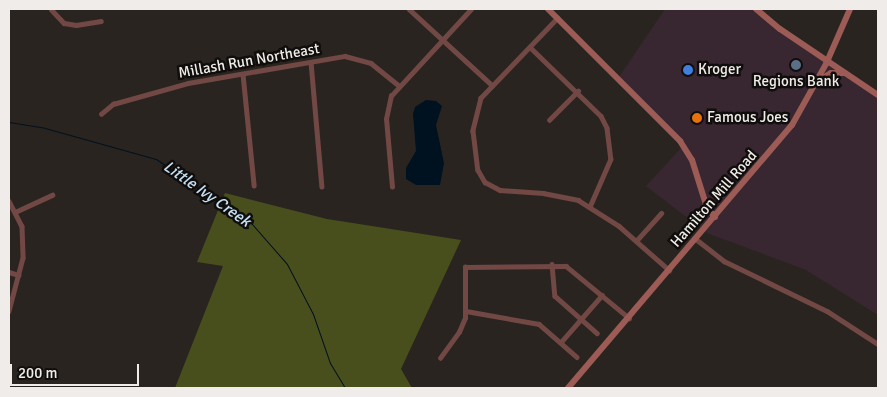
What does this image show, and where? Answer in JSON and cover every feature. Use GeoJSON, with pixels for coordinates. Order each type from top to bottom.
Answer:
{"type":"FeatureCollection","features":[{"type":"Feature","properties":{"kind":"main road"},"geometry":{"type":"LineString","coordinates":[[548,9],[680,141],[692,160],[707,208],[715,217]]}},
{"type":"Feature","properties":{"kind":"main road"},"geometry":{"type":"LineString","coordinates":[[756,9],[780,29],[828,59],[878,95]]}},
{"type":"Feature","properties":{"kind":"main road","name":"Hamilton Mill Road"},"geometry":{"type":"LineString","coordinates":[[568,388],[792,125],[817,82],[850,9]]}},
{"type":"Feature","properties":{"kind":"main road"},"geometry":{"type":"LineString","coordinates":[[817,82],[831,72],[847,73]]}},
{"type":"Feature","properties":{"kind":"street"},"geometry":{"type":"LineString","coordinates":[[51,9],[64,23],[76,25],[101,21]]}},
{"type":"Feature","properties":{"kind":"street"},"geometry":{"type":"LineString","coordinates":[[409,9],[492,85]]}},
{"type":"Feature","properties":{"kind":"street"},"geometry":{"type":"LineString","coordinates":[[392,187],[387,107],[398,85],[471,9]]}},
{"type":"Feature","properties":{"kind":"street"},"geometry":{"type":"LineString","coordinates":[[558,18],[492,85],[477,108],[473,131],[478,170],[485,182],[500,190],[555,194],[590,207],[637,240],[669,270]]}},
{"type":"Feature","properties":{"kind":"street"},"geometry":{"type":"LineString","coordinates":[[530,47],[601,116],[612,151],[609,166],[590,207]]}},
{"type":"Feature","properties":{"kind":"street","name":"Millash Run Northeast"},"geometry":{"type":"LineString","coordinates":[[101,114],[113,104],[188,83],[346,56],[360,58],[382,70],[398,85]]}},
{"type":"Feature","properties":{"kind":"street"},"geometry":{"type":"LineString","coordinates":[[312,62],[322,187]]}},
{"type":"Feature","properties":{"kind":"street"},"geometry":{"type":"LineString","coordinates":[[243,74],[254,185]]}},
{"type":"Feature","properties":{"kind":"street"},"geometry":{"type":"LineString","coordinates":[[549,120],[578,92]]}},
{"type":"Feature","properties":{"kind":"street"},"geometry":{"type":"LineString","coordinates":[[15,212],[52,196]]}},
{"type":"Feature","properties":{"kind":"street"},"geometry":{"type":"LineString","coordinates":[[9,201],[22,226],[23,258],[9,311]]}},
{"type":"Feature","properties":{"kind":"street"},"geometry":{"type":"LineString","coordinates":[[637,240],[661,213]]}},
{"type":"Feature","properties":{"kind":"street"},"geometry":{"type":"LineString","coordinates":[[696,239],[724,261],[827,311],[878,344]]}},
{"type":"Feature","properties":{"kind":"street"},"geometry":{"type":"LineString","coordinates":[[552,264],[553,292],[597,333]]}},
{"type":"Feature","properties":{"kind":"street"},"geometry":{"type":"LineString","coordinates":[[440,358],[459,332],[466,311],[465,267],[552,264],[572,268],[629,318]]}},
{"type":"Feature","properties":{"kind":"street"},"geometry":{"type":"LineString","coordinates":[[9,272],[19,275]]}},
{"type":"Feature","properties":{"kind":"street"},"geometry":{"type":"LineString","coordinates":[[561,342],[602,296]]}},
{"type":"Feature","properties":{"kind":"street"},"geometry":{"type":"LineString","coordinates":[[466,311],[533,322],[561,342],[577,357]]}},
{"type":"Feature","properties":{"kind":"shaded area"},"geometry":{"type":"Polygon","coordinates":[[[665,9],[755,9],[878,91],[878,315],[806,270],[707,233],[646,186],[683,146],[619,77],[665,9]]]}},
{"type":"Feature","properties":{"kind":"green space"},"geometry":{"type":"Polygon","coordinates":[[[225,193],[327,219],[461,240],[401,369],[412,388],[175,388],[223,266],[197,262],[225,193]]]}},
{"type":"Feature","properties":{"kind":"water"},"geometry":{"type":"Polygon","coordinates":[[[426,100],[436,101],[442,106],[436,125],[444,163],[440,185],[416,185],[406,179],[406,168],[416,151],[413,114],[415,107],[426,100]]]}},
{"type":"Feature","properties":{"kind":"waterway","name":"Little Ivy Creek"},"geometry":{"type":"LineString","coordinates":[[9,122],[45,128],[156,159],[252,224],[287,264],[313,314],[330,363],[345,388]]}},
{"type":"Feature","properties":{"kind":"place","name":"Regions Bank"},"geometry":{"type":"Point","coordinates":[796,65]}},
{"type":"Feature","properties":{"kind":"place","name":"Kroger"},"geometry":{"type":"Point","coordinates":[688,70]}},
{"type":"Feature","properties":{"kind":"place","name":"Famous Joes"},"geometry":{"type":"Point","coordinates":[697,118]}}]}
